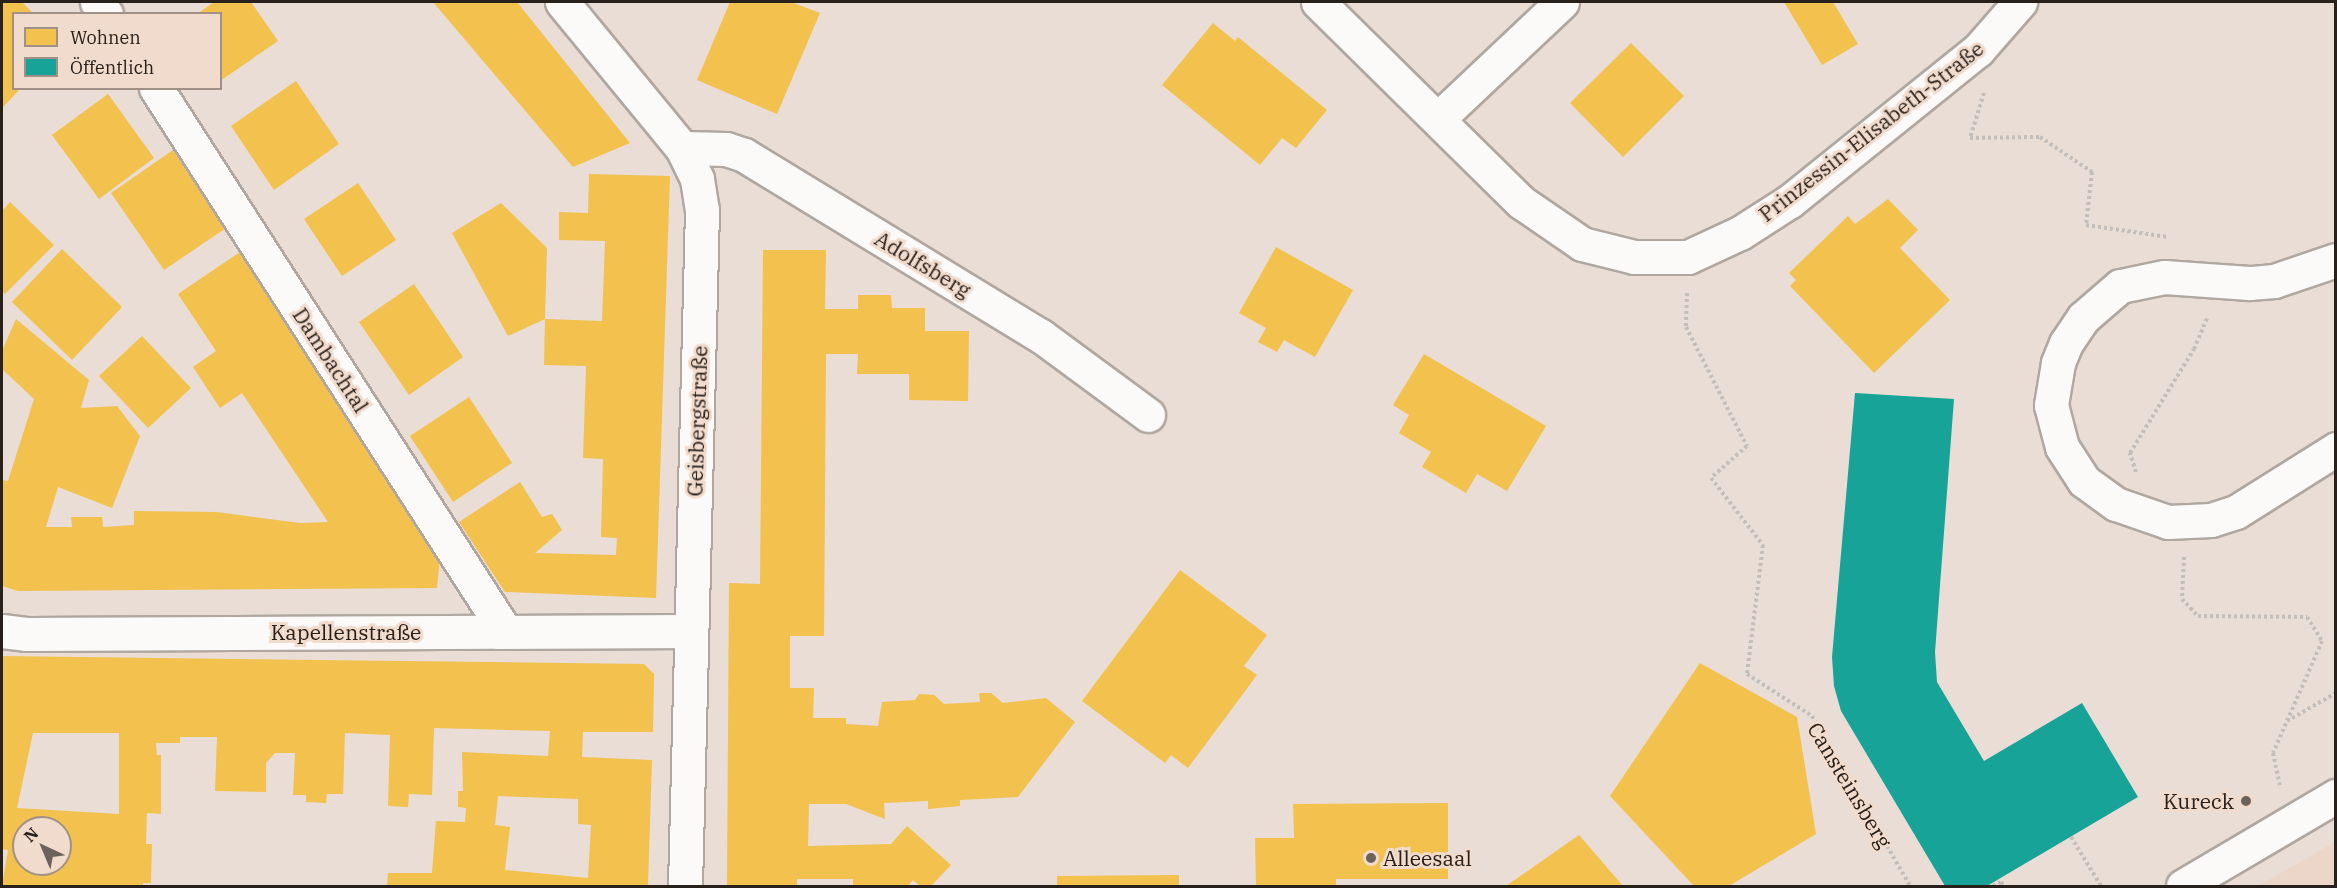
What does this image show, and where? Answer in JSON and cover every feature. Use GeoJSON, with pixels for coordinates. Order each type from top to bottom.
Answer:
{"type":"FeatureCollection","features":[{"type":"Feature","properties":{"kind":"street","name":"Geisbergstraße"},"geometry":{"type":"LineString","coordinates":[[562,2],[682,148],[697,179],[702,210],[685,886]]}},
{"type":"Feature","properties":{"kind":"street","name":"Prinzessin-Elisabeth-Straße"},"geometry":{"type":"LineString","coordinates":[[1318,2],[1439,118],[1521,202],[1582,244],[1634,257],[1688,256],[1740,233],[1790,201],[1978,50],[2019,2]]}},
{"type":"Feature","properties":{"kind":"street"},"geometry":{"type":"LineString","coordinates":[[1439,118],[1562,2]]}},
{"type":"Feature","properties":{"kind":"street","name":"Dambachtal"},"geometry":{"type":"LineString","coordinates":[[157,90],[505,631]]}},
{"type":"Feature","properties":{"kind":"street","name":"Adolfsberg"},"geometry":{"type":"LineString","coordinates":[[682,148],[726,149],[744,155],[1041,336],[1148,415]]}},
{"type":"Feature","properties":{"kind":"street"},"geometry":{"type":"LineString","coordinates":[[2336,260],[2274,281],[2223,281],[2164,277],[2120,286],[2083,318],[2066,343],[2052,384],[2054,427],[2062,447],[2084,481],[2134,513],[2186,523],[2236,512],[2336,449]]}},
{"type":"Feature","properties":{"kind":"street","name":"Kapellenstraße"},"geometry":{"type":"LineString","coordinates":[[2,631],[26,634],[691,632]]}},
{"type":"Feature","properties":{"kind":"street"},"geometry":{"type":"LineString","coordinates":[[2183,886],[2336,796]]}},
{"type":"Feature","properties":{"kind":"path"},"geometry":{"type":"LineString","coordinates":[[1987,84],[1970,138],[2040,137],[2092,172],[2086,225],[2177,239]]}},
{"type":"Feature","properties":{"kind":"path","name":"Cansteinsberg"},"geometry":{"type":"LineString","coordinates":[[1688,256],[1686,327],[1747,446],[1711,478],[1763,545],[1747,674],[1812,716],[1910,886]]}},
{"type":"Feature","properties":{"kind":"path"},"geometry":{"type":"LineString","coordinates":[[2130,453],[2194,349],[2223,281]]}},
{"type":"Feature","properties":{"kind":"path"},"geometry":{"type":"LineString","coordinates":[[2186,523],[2182,599],[2198,616],[2307,617],[2322,641],[2273,753],[2280,786]]}},
{"type":"Feature","properties":{"kind":"path"},"geometry":{"type":"LineString","coordinates":[[2286,722],[2336,693]]}},
{"type":"Feature","properties":{"kind":"path"},"geometry":{"type":"LineString","coordinates":[[2071,837],[2101,886]]}},
{"type":"Feature","properties":{"kind":"path"},"geometry":{"type":"LineString","coordinates":[[1993,885],[2001,882],[2004,886]]}},
{"type":"Feature","properties":{"kind":"shaded area"},"geometry":{"type":"Polygon","coordinates":[[[2335,842],[2335,886],[2258,886],[2335,842]]]}},
{"type":"Feature","properties":{"kind":"building: Wohnen"},"geometry":{"type":"Polygon","coordinates":[[[2,2],[22,2],[32,12],[12,12],[12,90],[19,90],[2,108],[2,2]]]}},
{"type":"Feature","properties":{"kind":"building: Wohnen"},"geometry":{"type":"Polygon","coordinates":[[[214,2],[251,2],[278,41],[222,80],[222,12],[200,12],[214,2]]]}},
{"type":"Feature","properties":{"kind":"building: Wohnen"},"geometry":{"type":"Polygon","coordinates":[[[433,2],[517,2],[630,143],[573,167],[433,2]]]}},
{"type":"Feature","properties":{"kind":"building: Wohnen"},"geometry":{"type":"Polygon","coordinates":[[[730,2],[791,2],[820,13],[777,114],[697,80],[730,2]]]}},
{"type":"Feature","properties":{"kind":"building: Wohnen"},"geometry":{"type":"Polygon","coordinates":[[[1784,2],[1833,2],[1858,44],[1822,65],[1784,2]]]}},
{"type":"Feature","properties":{"kind":"building: Wohnen"},"geometry":{"type":"Polygon","coordinates":[[[1213,23],[1235,41],[1238,37],[1327,110],[1296,148],[1282,138],[1260,165],[1162,85],[1213,23]]]}},
{"type":"Feature","properties":{"kind":"building: Wohnen"},"geometry":{"type":"Polygon","coordinates":[[[1631,43],[1684,96],[1623,157],[1570,103],[1631,43]]]}},
{"type":"Feature","properties":{"kind":"building: Wohnen"},"geometry":{"type":"Polygon","coordinates":[[[296,81],[339,144],[274,190],[231,126],[296,81]]]}},
{"type":"Feature","properties":{"kind":"building: Wohnen"},"geometry":{"type":"Polygon","coordinates":[[[108,94],[154,158],[99,199],[52,135],[108,94]]]}},
{"type":"Feature","properties":{"kind":"building: Wohnen"},"geometry":{"type":"Polygon","coordinates":[[[173,150],[226,228],[164,270],[111,193],[173,150]]]}},
{"type":"Feature","properties":{"kind":"building: Wohnen"},"geometry":{"type":"Polygon","coordinates":[[[589,174],[670,176],[656,598],[505,592],[459,522],[520,482],[542,517],[552,514],[562,530],[535,553],[616,555],[617,538],[601,537],[603,459],[583,458],[586,366],[544,365],[545,319],[602,321],[605,241],[559,240],[559,212],[588,213],[589,174]]]}},
{"type":"Feature","properties":{"kind":"building: Wohnen"},"geometry":{"type":"Polygon","coordinates":[[[358,183],[396,240],[342,276],[304,219],[358,183]]]}},
{"type":"Feature","properties":{"kind":"building: Wohnen"},"geometry":{"type":"Polygon","coordinates":[[[1888,199],[1918,230],[1900,248],[1950,300],[1874,373],[1790,286],[1796,280],[1789,273],[1848,216],[1855,224],[1888,199]]]}},
{"type":"Feature","properties":{"kind":"building: Wohnen"},"geometry":{"type":"Polygon","coordinates":[[[10,202],[54,245],[5,294],[2,291],[2,211],[10,202]]]}},
{"type":"Feature","properties":{"kind":"building: Wohnen"},"geometry":{"type":"Polygon","coordinates":[[[501,203],[547,248],[545,319],[508,336],[452,233],[501,203]]]}},
{"type":"Feature","properties":{"kind":"building: Wohnen"},"geometry":{"type":"Polygon","coordinates":[[[1276,247],[1353,290],[1315,357],[1284,340],[1277,352],[1258,342],[1266,328],[1239,313],[1276,247]]]}},
{"type":"Feature","properties":{"kind":"building: Wohnen"},"geometry":{"type":"Polygon","coordinates":[[[62,249],[122,307],[72,360],[12,302],[62,249]]]}},
{"type":"Feature","properties":{"kind":"building: Wohnen"},"geometry":{"type":"Polygon","coordinates":[[[763,250],[826,250],[825,309],[858,309],[858,295],[891,295],[892,308],[925,308],[925,331],[969,331],[968,401],[909,400],[909,374],[857,374],[858,354],[826,354],[824,636],[790,636],[790,688],[814,688],[813,718],[846,718],[846,724],[878,726],[882,702],[915,700],[919,694],[934,695],[944,704],[980,702],[979,693],[991,693],[1003,703],[1046,698],[1075,722],[1018,797],[960,800],[960,806],[928,809],[928,801],[884,803],[885,819],[846,804],[809,804],[808,846],[891,844],[907,826],[951,865],[931,886],[920,886],[913,880],[908,886],[853,886],[853,879],[797,879],[797,886],[727,886],[729,583],[760,584],[763,250]]]}},
{"type":"Feature","properties":{"kind":"building: Wohnen"},"geometry":{"type":"Polygon","coordinates":[[[240,252],[440,558],[437,588],[18,591],[2,586],[2,480],[8,481],[34,399],[2,369],[2,351],[16,319],[89,380],[81,408],[117,406],[140,436],[112,508],[58,487],[46,527],[72,527],[71,517],[102,517],[103,527],[134,525],[134,511],[217,512],[300,523],[328,522],[242,393],[220,408],[193,367],[216,351],[178,294],[240,252]]]}},
{"type":"Feature","properties":{"kind":"building: Wohnen"},"geometry":{"type":"Polygon","coordinates":[[[414,284],[463,357],[409,395],[359,322],[414,284]]]}},
{"type":"Feature","properties":{"kind":"building: Wohnen"},"geometry":{"type":"Polygon","coordinates":[[[142,336],[191,388],[148,428],[99,376],[142,336]]]}},
{"type":"Feature","properties":{"kind":"building: Wohnen"},"geometry":{"type":"Polygon","coordinates":[[[1424,354],[1546,426],[1507,491],[1477,474],[1466,493],[1422,467],[1431,452],[1399,433],[1409,415],[1393,405],[1424,354]]]}},
{"type":"Feature","properties":{"kind":"building: Wohnen"},"geometry":{"type":"Polygon","coordinates":[[[469,397],[512,463],[453,502],[410,436],[469,397]]]}},
{"type":"Feature","properties":{"kind":"building: Wohnen"},"geometry":{"type":"Polygon","coordinates":[[[1180,570],[1267,635],[1244,666],[1257,675],[1188,768],[1171,755],[1165,763],[1082,701],[1180,570]]]}},
{"type":"Feature","properties":{"kind":"building: Wohnen"},"geometry":{"type":"Polygon","coordinates":[[[2,656],[644,664],[654,674],[653,732],[583,732],[582,757],[652,760],[648,886],[387,886],[388,873],[432,873],[436,821],[465,822],[466,808],[458,807],[458,791],[463,791],[462,752],[548,756],[550,731],[434,728],[432,795],[409,794],[408,807],[388,806],[390,735],[345,733],[343,794],[327,794],[326,803],[306,802],[306,795],[293,795],[295,753],[275,753],[266,763],[266,792],[215,791],[217,737],[180,737],[180,743],[156,743],[157,755],[161,755],[161,814],[147,813],[146,844],[152,844],[151,883],[143,883],[143,886],[2,886],[8,850],[2,849],[2,656]],[[33,733],[17,808],[119,814],[119,733],[33,733]],[[498,796],[495,825],[510,827],[505,870],[588,878],[591,825],[578,824],[578,799],[498,796]]]}},
{"type":"Feature","properties":{"kind":"building: Wohnen"},"geometry":{"type":"Polygon","coordinates":[[[1700,663],[1797,717],[1816,834],[1729,886],[1694,886],[1610,796],[1700,663]]]}},
{"type":"Feature","properties":{"kind":"building: Wohnen","name":"Alleesaal"},"geometry":{"type":"Polygon","coordinates":[[[1448,803],[1448,879],[1336,879],[1336,886],[1256,886],[1255,838],[1294,838],[1293,804],[1448,803]]]}},
{"type":"Feature","properties":{"kind":"building: Wohnen"},"geometry":{"type":"Polygon","coordinates":[[[1579,835],[1623,886],[1506,886],[1579,835]]]}},
{"type":"Feature","properties":{"kind":"building: Wohnen"},"geometry":{"type":"Polygon","coordinates":[[[1179,875],[1179,886],[1057,886],[1057,876],[1179,875]]]}},
{"type":"Feature","properties":{"kind":"building: Öffentlich"},"geometry":{"type":"Polygon","coordinates":[[[1855,393],[1954,399],[1935,652],[1937,682],[1984,761],[2082,703],[2138,797],[1987,886],[1945,886],[1841,711],[1834,686],[1832,657],[1855,393]]]}},
{"type":"Feature","properties":{"kind":"place","name":"Kureck"},"geometry":{"type":"Point","coordinates":[2246,801]}},
{"type":"Feature","properties":{"kind":"place","name":"Alleesaal"},"geometry":{"type":"Point","coordinates":[1371,858]}}]}
